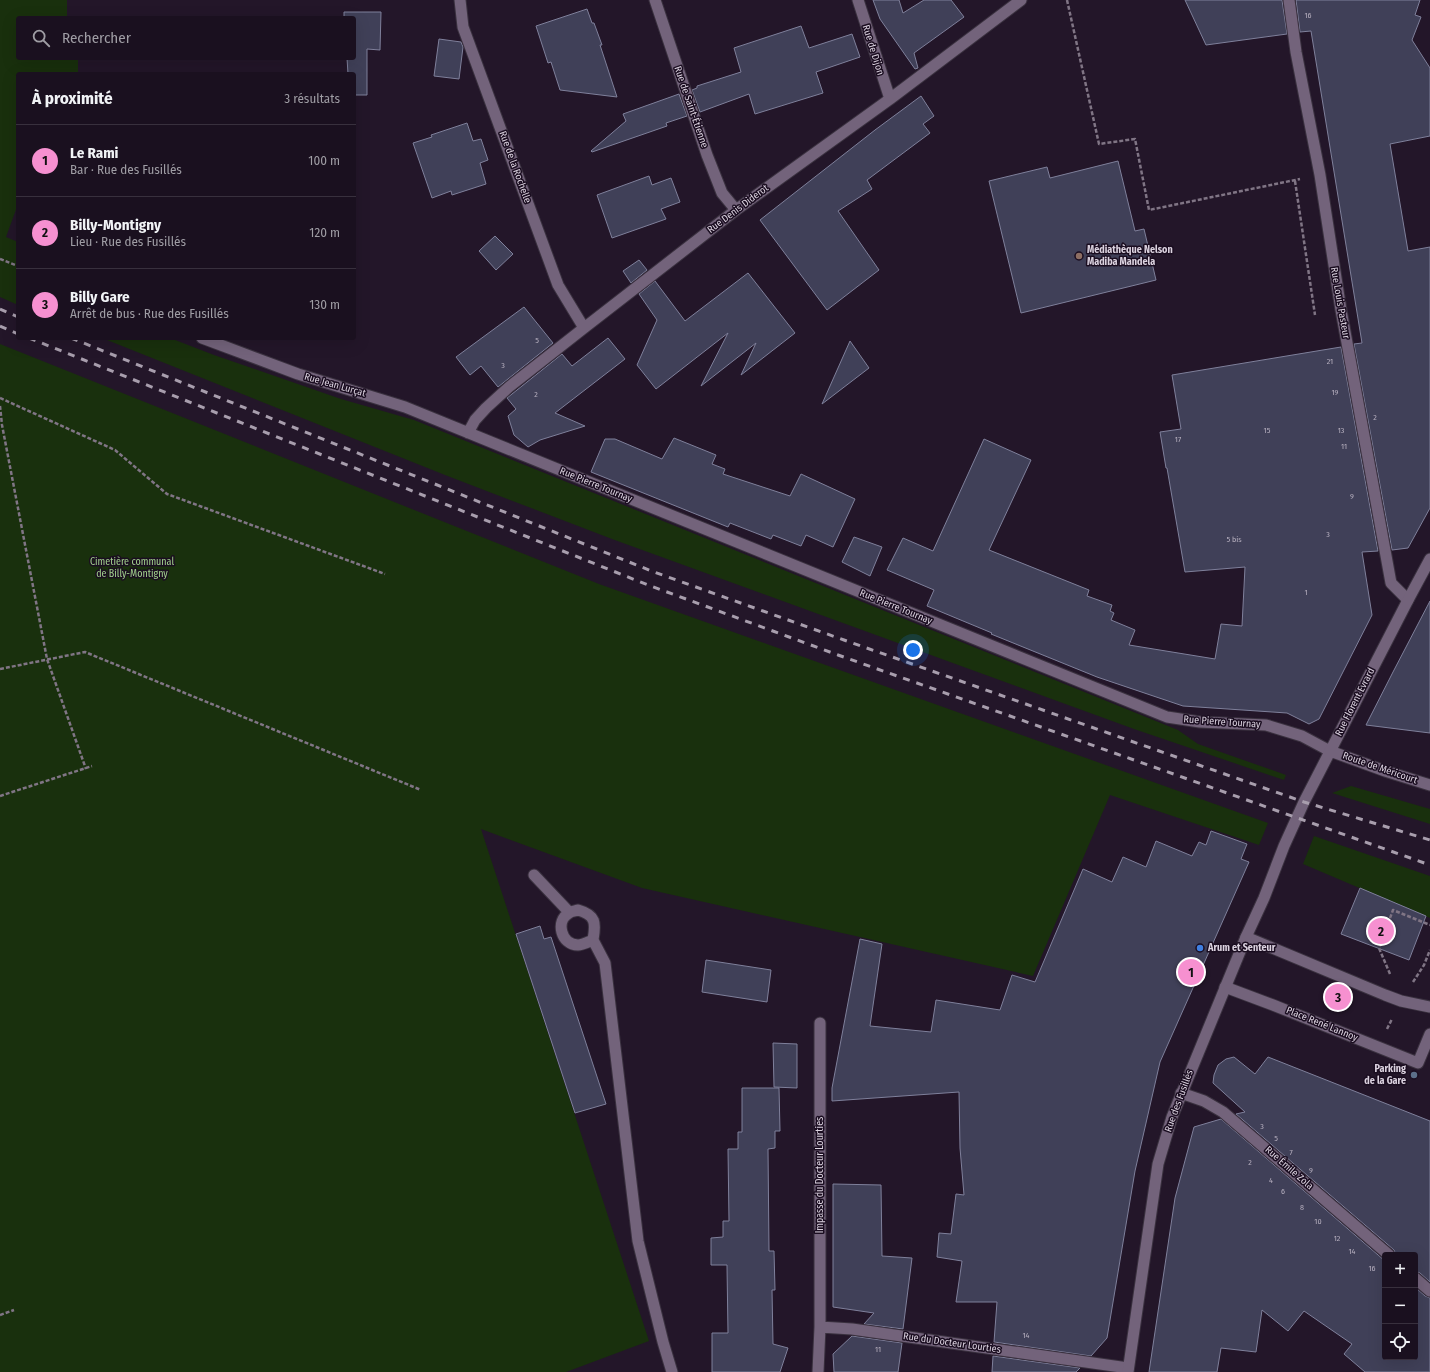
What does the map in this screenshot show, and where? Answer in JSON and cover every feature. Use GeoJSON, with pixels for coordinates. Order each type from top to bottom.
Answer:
{"type":"FeatureCollection","features":[{"type":"Feature","properties":{"kind":"street","name":"Rue de la Rochelle"},"geometry":{"type":"LineString","coordinates":[[460,0],[463,27],[558,285],[584,328]]}},
{"type":"Feature","properties":{"kind":"street","name":"Rue de Saint-Étienne"},"geometry":{"type":"LineString","coordinates":[[655,0],[707,155],[722,193],[736,210]]}},
{"type":"Feature","properties":{"kind":"street","name":"Rue de Dijon"},"geometry":{"type":"LineString","coordinates":[[858,0],[890,99]]}},
{"type":"Feature","properties":{"kind":"street","name":"Rue Denis Diderot"},"geometry":{"type":"LineString","coordinates":[[468,433],[486,408],[509,387],[584,328],[736,210],[890,99],[1021,0]]}},
{"type":"Feature","properties":{"kind":"street","name":"Rue Louis Pasteur"},"geometry":{"type":"LineString","coordinates":[[1289,0],[1296,52],[1320,175],[1341,310],[1391,583],[1408,600]]}},
{"type":"Feature","properties":{"kind":"street","name":"Rue Jean Lurçat"},"geometry":{"type":"LineString","coordinates":[[207,340],[298,374],[405,407],[468,433]]}},
{"type":"Feature","properties":{"kind":"street","name":"Rue Pierre Tournay"},"geometry":{"type":"LineString","coordinates":[[468,433],[1167,717],[1200,722],[1266,725],[1302,736],[1330,751]]}},
{"type":"Feature","properties":{"kind":"street","name":"Rue Florent Evrard"},"geometry":{"type":"LineString","coordinates":[[1284,846],[1304,802],[1430,559]]}},
{"type":"Feature","properties":{"kind":"street","name":"Route de Méricourt"},"geometry":{"type":"LineString","coordinates":[[1330,751],[1385,771],[1430,785]]}},
{"type":"Feature","properties":{"kind":"street","name":"Rue des Fusillés"},"geometry":{"type":"LineString","coordinates":[[1128,1370],[1133,1345],[1158,1164],[1181,1093],[1246,937],[1264,898],[1284,846]]}},
{"type":"Feature","properties":{"kind":"street"},"geometry":{"type":"LineString","coordinates":[[534,875],[569,912]]}},
{"type":"Feature","properties":{"kind":"street"},"geometry":{"type":"LineString","coordinates":[[593,940],[578,945],[569,943],[563,936],[560,927],[563,919],[569,912],[578,910],[586,912],[593,918],[595,927],[593,940],[605,963],[638,1241],[672,1372]]}},
{"type":"Feature","properties":{"kind":"street"},"geometry":{"type":"LineString","coordinates":[[1246,937],[1401,1001],[1430,1007]]}},
{"type":"Feature","properties":{"kind":"street","name":"Place René Lannoy"},"geometry":{"type":"LineString","coordinates":[[1225,987],[1418,1063],[1430,1034]]}},
{"type":"Feature","properties":{"kind":"street","name":"Impasse du Docteur Lourties"},"geometry":{"type":"LineString","coordinates":[[820,1023],[820,1327]]}},
{"type":"Feature","properties":{"kind":"street","name":"Rue Émile Zola"},"geometry":{"type":"LineString","coordinates":[[1181,1093],[1204,1101],[1223,1112],[1386,1252]]}},
{"type":"Feature","properties":{"kind":"street"},"geometry":{"type":"LineString","coordinates":[[1418,1280],[1430,1290]]}},
{"type":"Feature","properties":{"kind":"street"},"geometry":{"type":"LineString","coordinates":[[818,1372],[820,1327]]}},
{"type":"Feature","properties":{"kind":"street","name":"Rue du Docteur Lourties"},"geometry":{"type":"LineString","coordinates":[[820,1327],[852,1328],[1128,1370]]}},
{"type":"Feature","properties":{"kind":"path"},"geometry":{"type":"LineString","coordinates":[[1068,0],[1099,144],[1136,139],[1149,210],[1320,175]]}},
{"type":"Feature","properties":{"kind":"path"},"geometry":{"type":"LineString","coordinates":[[1295,181],[1315,315]]}},
{"type":"Feature","properties":{"kind":"path"},"geometry":{"type":"LineString","coordinates":[[0,259],[16,265]]}},
{"type":"Feature","properties":{"kind":"path"},"geometry":{"type":"LineString","coordinates":[[0,398],[115,450],[167,494],[385,574]]}},
{"type":"Feature","properties":{"kind":"path"},"geometry":{"type":"LineString","coordinates":[[0,406],[2,425],[47,659],[86,769]]}},
{"type":"Feature","properties":{"kind":"path"},"geometry":{"type":"LineString","coordinates":[[0,669],[85,652],[421,790]]}},
{"type":"Feature","properties":{"kind":"path"},"geometry":{"type":"LineString","coordinates":[[0,796],[92,766]]}},
{"type":"Feature","properties":{"kind":"path"},"geometry":{"type":"LineString","coordinates":[[1401,1001],[1379,948],[1393,910],[1430,925]]}},
{"type":"Feature","properties":{"kind":"path"},"geometry":{"type":"LineString","coordinates":[[0,1315],[14,1310]]}},
{"type":"Feature","properties":{"kind":"green space"},"geometry":{"type":"Polygon","coordinates":[[[0,0],[67,0],[67,16],[16,16],[16,60],[78,60],[78,72],[16,72],[16,210],[6,237],[16,241],[16,304],[0,297],[0,0]]]}},
{"type":"Feature","properties":{"kind":"green space"},"geometry":{"type":"Polygon","coordinates":[[[107,340],[175,340],[341,399],[414,420],[1178,730],[1198,744],[1286,775],[1284,780],[1134,729],[612,539],[445,475],[107,340]]]}},
{"type":"Feature","properties":{"kind":"green space","name":"Cimetière communal de Billy-Montigny"},"geometry":{"type":"Polygon","coordinates":[[[0,344],[599,584],[1268,823],[1259,845],[1110,795],[1033,976],[642,888],[481,829],[649,1341],[566,1372],[0,1372],[0,344]]]}},
{"type":"Feature","properties":{"kind":"green space"},"geometry":{"type":"Polygon","coordinates":[[[1351,786],[1430,809],[1430,824],[1332,793],[1351,786]]]}},
{"type":"Feature","properties":{"kind":"green space"},"geometry":{"type":"Polygon","coordinates":[[[1314,836],[1430,876],[1430,918],[1303,864],[1314,836]]]}},
{"type":"Feature","properties":{"kind":"building"},"geometry":{"type":"Polygon","coordinates":[[[873,0],[899,0],[903,13],[924,0],[951,0],[964,17],[914,53],[918,68],[915,69],[880,19],[873,0]]]}},
{"type":"Feature","properties":{"kind":"building"},"geometry":{"type":"Polygon","coordinates":[[[1185,0],[1282,0],[1287,34],[1206,45],[1185,0]]]}},
{"type":"Feature","properties":{"kind":"building"},"geometry":{"type":"Polygon","coordinates":[[[1296,0],[1420,0],[1415,15],[1421,17],[1412,40],[1430,68],[1430,136],[1390,144],[1408,251],[1430,247],[1430,508],[1408,548],[1392,550],[1354,344],[1362,343],[1311,31],[1300,32],[1296,0]]]}},
{"type":"Feature","properties":{"kind":"building"},"geometry":{"type":"Polygon","coordinates":[[[587,9],[602,45],[600,45],[617,97],[560,90],[551,62],[548,63],[536,26],[587,9]]]}},
{"type":"Feature","properties":{"kind":"building"},"geometry":{"type":"Polygon","coordinates":[[[344,12],[381,12],[380,50],[367,49],[367,95],[356,95],[356,72],[348,72],[347,60],[356,60],[356,16],[344,16],[344,12]]]}},
{"type":"Feature","properties":{"kind":"building"},"geometry":{"type":"Polygon","coordinates":[[[801,26],[809,48],[852,34],[860,57],[816,72],[823,93],[755,114],[749,94],[700,112],[692,90],[697,88],[697,86],[741,72],[734,48],[801,26]]]}},
{"type":"Feature","properties":{"kind":"building"},"geometry":{"type":"Polygon","coordinates":[[[439,39],[461,42],[463,47],[459,79],[434,76],[439,39]]]}},
{"type":"Feature","properties":{"kind":"building"},"geometry":{"type":"Polygon","coordinates":[[[679,94],[687,116],[666,123],[667,126],[592,152],[591,151],[626,121],[623,114],[679,94]]]}},
{"type":"Feature","properties":{"kind":"building"},"geometry":{"type":"Polygon","coordinates":[[[921,96],[934,116],[923,124],[930,133],[867,180],[872,189],[838,211],[879,270],[827,310],[760,220],[921,96]]]}},
{"type":"Feature","properties":{"kind":"building"},"geometry":{"type":"Polygon","coordinates":[[[467,123],[473,141],[481,139],[488,160],[480,163],[486,184],[452,195],[451,191],[432,198],[413,143],[432,137],[431,135],[467,123]]]}},
{"type":"Feature","properties":{"kind":"building","name":"Médiathèque Nelson Madiba Mandela"},"geometry":{"type":"Polygon","coordinates":[[[1118,161],[1135,231],[1144,229],[1156,280],[1021,313],[989,181],[1047,167],[1050,178],[1118,161]]]}},
{"type":"Feature","properties":{"kind":"building"},"geometry":{"type":"Polygon","coordinates":[[[649,176],[652,185],[671,178],[680,202],[661,209],[666,219],[612,238],[597,195],[649,176]]]}},
{"type":"Feature","properties":{"kind":"building"},"geometry":{"type":"Polygon","coordinates":[[[495,236],[513,254],[496,270],[479,251],[495,236]]]}},
{"type":"Feature","properties":{"kind":"building"},"geometry":{"type":"Polygon","coordinates":[[[639,260],[647,270],[631,283],[623,271],[639,260]]]}},
{"type":"Feature","properties":{"kind":"building"},"geometry":{"type":"Polygon","coordinates":[[[748,273],[795,333],[741,375],[756,343],[701,386],[728,333],[656,389],[637,365],[657,320],[639,294],[655,281],[685,321],[748,273]]]}},
{"type":"Feature","properties":{"kind":"building"},"geometry":{"type":"Polygon","coordinates":[[[524,307],[553,343],[498,387],[481,366],[470,375],[456,357],[524,307]]]}},
{"type":"Feature","properties":{"kind":"building"},"geometry":{"type":"Polygon","coordinates":[[[608,338],[625,359],[555,413],[585,426],[540,440],[528,447],[514,435],[508,416],[516,409],[507,398],[562,354],[572,366],[608,338]]]}},
{"type":"Feature","properties":{"kind":"building"},"geometry":{"type":"Polygon","coordinates":[[[850,341],[869,368],[822,404],[850,341]]]}},
{"type":"Feature","properties":{"kind":"building"},"geometry":{"type":"Polygon","coordinates":[[[1341,347],[1378,551],[1362,552],[1372,615],[1319,719],[1309,724],[1287,713],[1183,706],[1097,677],[927,606],[934,590],[887,570],[903,538],[933,551],[984,439],[1031,460],[989,550],[1089,590],[1087,596],[1112,605],[1110,611],[1114,613],[1111,620],[1135,630],[1129,645],[1215,659],[1221,624],[1242,626],[1245,567],[1185,572],[1160,432],[1181,429],[1172,375],[1341,347]]]}},
{"type":"Feature","properties":{"kind":"building"},"geometry":{"type":"Polygon","coordinates":[[[674,438],[716,455],[712,464],[725,469],[723,474],[790,496],[801,474],[855,499],[833,547],[806,535],[801,546],[773,535],[771,539],[730,523],[728,527],[591,472],[605,439],[615,439],[662,459],[674,438]]]}},
{"type":"Feature","properties":{"kind":"building"},"geometry":{"type":"Polygon","coordinates":[[[854,537],[882,547],[870,576],[842,562],[854,537]]]}},
{"type":"Feature","properties":{"kind":"building"},"geometry":{"type":"Polygon","coordinates":[[[1430,601],[1430,733],[1366,725],[1393,672],[1430,601]]]}},
{"type":"Feature","properties":{"kind":"building"},"geometry":{"type":"Polygon","coordinates":[[[1211,831],[1247,844],[1241,859],[1249,862],[1160,1062],[1135,1171],[1107,1338],[1091,1356],[994,1342],[997,1302],[956,1302],[962,1261],[937,1257],[939,1233],[951,1234],[956,1194],[964,1195],[960,1148],[959,1092],[832,1101],[832,1088],[860,939],[882,944],[870,1026],[931,1032],[936,1000],[1000,1010],[1012,975],[1035,982],[1083,869],[1112,882],[1123,857],[1146,867],[1156,841],[1192,856],[1199,842],[1206,845],[1211,831]]]}},
{"type":"Feature","properties":{"kind":"building"},"geometry":{"type":"Polygon","coordinates":[[[1360,888],[1426,916],[1409,960],[1341,934],[1360,888]]]}},
{"type":"Feature","properties":{"kind":"building"},"geometry":{"type":"Polygon","coordinates":[[[540,926],[544,939],[551,937],[606,1104],[575,1113],[516,934],[540,926]]]}},
{"type":"Feature","properties":{"kind":"building"},"geometry":{"type":"Polygon","coordinates":[[[706,960],[771,970],[767,1002],[702,992],[706,960]]]}},
{"type":"Feature","properties":{"kind":"building"},"geometry":{"type":"Polygon","coordinates":[[[773,1043],[797,1044],[797,1088],[774,1087],[773,1043]]]}},
{"type":"Feature","properties":{"kind":"building"},"geometry":{"type":"Polygon","coordinates":[[[1234,1057],[1255,1074],[1268,1057],[1430,1121],[1430,1282],[1418,1272],[1418,1252],[1395,1252],[1236,1114],[1245,1112],[1213,1083],[1218,1065],[1226,1059],[1234,1057]]]}},
{"type":"Feature","properties":{"kind":"building"},"geometry":{"type":"Polygon","coordinates":[[[742,1088],[779,1088],[780,1131],[775,1131],[775,1148],[768,1149],[769,1251],[774,1251],[775,1290],[772,1290],[773,1344],[788,1348],[780,1372],[712,1372],[712,1333],[728,1333],[727,1265],[711,1265],[711,1238],[723,1237],[723,1221],[729,1221],[728,1149],[738,1149],[738,1132],[742,1132],[742,1088]]]}},
{"type":"Feature","properties":{"kind":"building"},"geometry":{"type":"Polygon","coordinates":[[[1221,1119],[1382,1258],[1382,1360],[1418,1360],[1418,1290],[1430,1298],[1430,1372],[1365,1372],[1344,1354],[1352,1344],[1304,1311],[1288,1331],[1262,1310],[1256,1352],[1221,1348],[1217,1372],[1149,1372],[1175,1198],[1194,1127],[1221,1119]]]}},
{"type":"Feature","properties":{"kind":"building"},"geometry":{"type":"Polygon","coordinates":[[[833,1184],[881,1185],[882,1256],[912,1258],[903,1329],[864,1324],[874,1313],[833,1307],[833,1184]]]}},
{"type":"Feature","properties":{"kind":"building"},"geometry":{"type":"Polygon","coordinates":[[[852,1336],[902,1343],[898,1372],[834,1372],[833,1354],[852,1336]]]}},
{"type":"Feature","properties":{"kind":"building"},"geometry":{"type":"Polygon","coordinates":[[[993,1356],[1080,1368],[1076,1372],[992,1372],[993,1356]]]}},
{"type":"Feature","properties":{"kind":"railway"},"geometry":{"type":"LineString","coordinates":[[0,309],[16,316]]}},
{"type":"Feature","properties":{"kind":"railway"},"geometry":{"type":"LineString","coordinates":[[0,326],[16,333]]}},
{"type":"Feature","properties":{"kind":"railway"},"geometry":{"type":"LineString","coordinates":[[34,340],[648,585],[838,655],[1430,865]]}},
{"type":"Feature","properties":{"kind":"railway"},"geometry":{"type":"LineString","coordinates":[[76,340],[654,572],[1304,802],[1430,840]]}},
{"type":"Feature","properties":{"kind":"place","name":"Médiathèque Nelson Madiba Mandela"},"geometry":{"type":"Point","coordinates":[1079,256]}},
{"type":"Feature","properties":{"kind":"place","name":"Billy-Montigny"},"geometry":{"type":"Point","coordinates":[1381,931]}},
{"type":"Feature","properties":{"kind":"place","name":"Arum et Senteur"},"geometry":{"type":"Point","coordinates":[1200,948]}},
{"type":"Feature","properties":{"kind":"place","name":"Le Rami"},"geometry":{"type":"Point","coordinates":[1191,972]}},
{"type":"Feature","properties":{"kind":"place","name":"Billy Gare"},"geometry":{"type":"Point","coordinates":[1338,997]}},
{"type":"Feature","properties":{"kind":"place","name":"Parking de la Gare"},"geometry":{"type":"Point","coordinates":[1414,1075]}}]}
